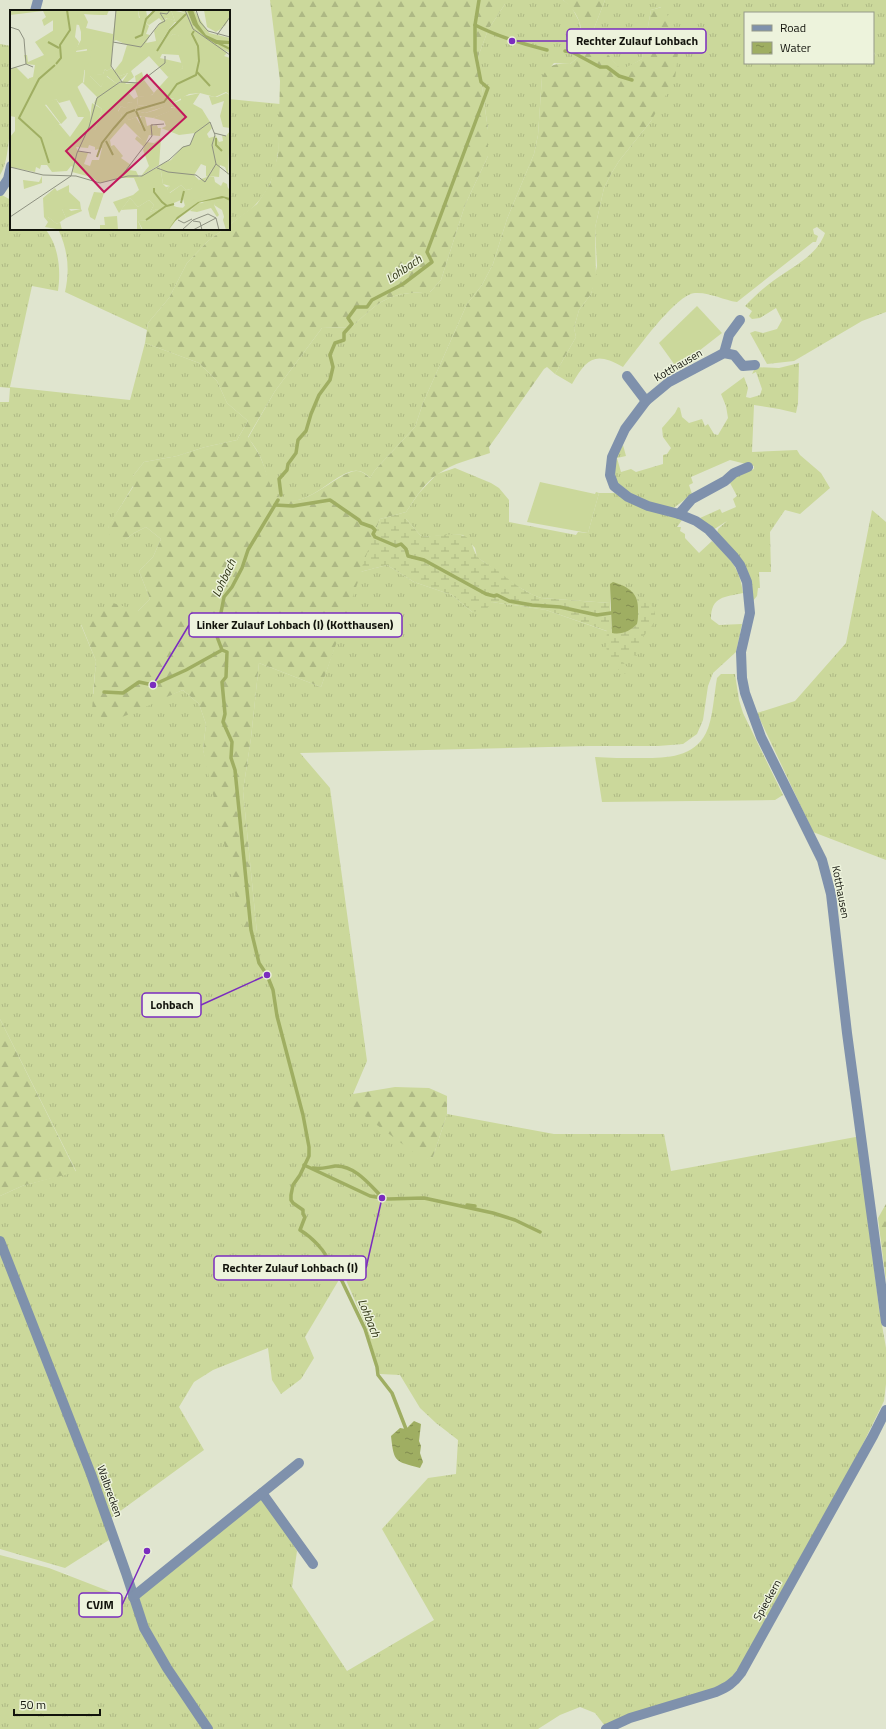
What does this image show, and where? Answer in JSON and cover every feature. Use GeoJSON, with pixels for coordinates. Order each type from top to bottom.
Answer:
{"type":"FeatureCollection","features":[{"type":"Feature","properties":{"kind":"street"},"geometry":{"type":"LineString","coordinates":[[35,10],[38,0]]}},
{"type":"Feature","properties":{"kind":"street"},"geometry":{"type":"LineString","coordinates":[[0,192],[8,178],[10,170]]}},
{"type":"Feature","properties":{"kind":"street"},"geometry":{"type":"LineString","coordinates":[[740,320],[729,335],[724,353],[734,355],[742,366],[755,365]]}},
{"type":"Feature","properties":{"kind":"street","name":"Kotthausen"},"geometry":{"type":"LineString","coordinates":[[724,353],[669,382],[646,401],[625,429],[614,450],[610,466],[611,480],[619,491],[628,497],[648,506],[679,514],[696,521],[721,541],[734,557],[745,575],[749,592],[750,613],[741,652],[742,678],[745,693],[761,737],[815,845],[827,876],[831,894],[846,1026],[886,1322]]}},
{"type":"Feature","properties":{"kind":"street"},"geometry":{"type":"LineString","coordinates":[[628,376],[646,401]]}},
{"type":"Feature","properties":{"kind":"street"},"geometry":{"type":"LineString","coordinates":[[679,514],[692,499],[725,481],[734,473],[748,467]]}},
{"type":"Feature","properties":{"kind":"street","name":"Walbrecken"},"geometry":{"type":"LineString","coordinates":[[0,1242],[89,1468],[141,1622],[149,1639],[167,1668],[208,1729]]}},
{"type":"Feature","properties":{"kind":"street","name":"Spieckern"},"geometry":{"type":"LineString","coordinates":[[606,1729],[630,1718],[716,1692],[729,1686],[735,1681],[741,1673],[886,1410]]}},
{"type":"Feature","properties":{"kind":"street"},"geometry":{"type":"LineString","coordinates":[[133,1597],[299,1463]]}},
{"type":"Feature","properties":{"kind":"street"},"geometry":{"type":"LineString","coordinates":[[262,1493],[314,1564]]}},
{"type":"Feature","properties":{"kind":"green space"},"geometry":{"type":"Polygon","coordinates":[[[270,0],[505,0],[505,4],[488,30],[478,57],[488,130],[488,156],[465,205],[441,280],[430,292],[416,292],[386,299],[370,310],[352,327],[322,328],[275,391],[248,437],[261,458],[272,489],[281,498],[297,500],[313,494],[351,472],[361,472],[370,478],[375,470],[415,427],[423,403],[467,304],[482,285],[493,264],[507,219],[534,154],[538,135],[542,77],[547,69],[553,65],[570,64],[581,55],[582,32],[580,24],[574,11],[563,0],[605,0],[593,31],[606,52],[621,70],[642,59],[651,10],[662,7],[666,11],[678,53],[675,79],[651,121],[619,161],[604,188],[595,228],[596,277],[591,294],[579,310],[574,328],[576,337],[555,374],[547,367],[544,369],[489,447],[490,453],[444,470],[424,487],[406,512],[380,519],[321,687],[259,663],[251,738],[243,791],[257,933],[246,941],[203,750],[206,724],[199,704],[183,690],[108,722],[92,710],[96,661],[81,624],[113,603],[138,611],[150,599],[139,571],[153,557],[161,539],[146,527],[134,533],[125,540],[110,539],[108,526],[133,487],[133,476],[144,462],[177,456],[205,447],[237,440],[248,421],[227,403],[217,381],[199,363],[145,343],[148,323],[169,298],[187,263],[208,241],[223,230],[230,230],[230,224],[257,204],[270,184],[278,155],[280,81],[270,0]]]}},
{"type":"Feature","properties":{"kind":"green space"},"geometry":{"type":"Polygon","coordinates":[[[505,0],[563,0],[571,6],[579,21],[583,40],[581,55],[570,64],[554,63],[542,77],[538,135],[534,154],[507,219],[493,264],[482,285],[467,304],[423,403],[415,427],[375,470],[370,478],[357,471],[346,473],[307,497],[296,500],[286,500],[273,492],[259,455],[248,438],[275,391],[322,328],[352,327],[370,310],[386,299],[416,292],[430,292],[441,280],[465,205],[488,156],[488,130],[478,57],[488,30],[505,4],[505,0]]]}},
{"type":"Feature","properties":{"kind":"green space"},"geometry":{"type":"Polygon","coordinates":[[[605,0],[886,0],[886,312],[862,321],[794,361],[767,364],[750,333],[755,331],[763,333],[777,329],[782,320],[776,308],[760,318],[752,319],[749,316],[752,311],[745,306],[773,281],[810,255],[821,241],[825,233],[817,227],[813,229],[814,234],[818,236],[816,242],[813,242],[737,302],[701,293],[695,293],[687,296],[667,313],[657,324],[623,367],[605,359],[599,358],[593,360],[582,368],[572,384],[555,374],[576,337],[574,328],[579,310],[591,294],[597,266],[595,228],[604,188],[619,161],[651,121],[654,114],[661,7],[651,10],[642,59],[621,71],[606,52],[593,31],[605,0]]]}},
{"type":"Feature","properties":{"kind":"green space"},"geometry":{"type":"Polygon","coordinates":[[[0,44],[10,46],[10,133],[8,151],[0,175],[0,44]]]}},
{"type":"Feature","properties":{"kind":"green space"},"geometry":{"type":"Polygon","coordinates":[[[230,99],[280,104],[279,143],[275,170],[271,182],[264,194],[247,212],[230,224],[230,99]]]}},
{"type":"Feature","properties":{"kind":"green space"},"geometry":{"type":"Polygon","coordinates":[[[0,194],[10,199],[10,230],[46,230],[50,235],[56,250],[59,267],[58,291],[32,286],[10,387],[130,400],[145,343],[199,363],[217,381],[227,403],[248,421],[237,440],[205,447],[177,456],[144,462],[133,476],[133,486],[108,527],[125,540],[134,533],[146,527],[161,539],[153,557],[139,571],[150,599],[138,611],[81,625],[96,661],[93,694],[155,701],[183,690],[199,704],[206,724],[203,750],[257,933],[243,791],[251,738],[259,663],[321,687],[360,572],[387,565],[414,582],[452,595],[472,612],[492,602],[546,610],[612,633],[610,584],[610,603],[541,598],[517,586],[477,557],[475,548],[463,535],[421,536],[406,519],[406,512],[419,493],[437,474],[455,468],[491,483],[499,488],[509,500],[509,522],[576,535],[578,532],[588,533],[599,493],[615,493],[682,520],[677,527],[681,527],[680,531],[685,534],[685,538],[699,553],[712,541],[724,552],[737,570],[743,593],[725,597],[716,602],[713,606],[711,619],[719,625],[742,624],[736,652],[713,673],[708,686],[703,720],[697,734],[683,744],[658,746],[589,746],[300,753],[330,788],[367,1061],[353,1094],[347,1102],[424,1159],[433,1157],[447,1114],[554,1134],[664,1134],[671,1171],[861,1136],[867,1212],[879,1308],[886,1348],[886,1384],[884,1401],[857,1456],[740,1666],[731,1678],[722,1686],[605,1726],[595,1713],[580,1707],[560,1715],[538,1729],[0,1729],[0,1555],[49,1568],[124,1597],[133,1597],[262,1493],[297,1551],[292,1587],[347,1671],[434,1620],[382,1529],[428,1478],[456,1474],[458,1440],[420,1408],[400,1375],[380,1374],[366,1326],[343,1273],[305,1337],[314,1358],[301,1379],[281,1394],[272,1380],[268,1348],[213,1370],[194,1382],[179,1407],[204,1450],[108,1520],[109,1540],[65,1568],[0,1549],[0,1196],[22,1186],[76,1171],[0,1019],[0,402],[9,402],[10,388],[0,387],[0,194]]]}},
{"type":"Feature","properties":{"kind":"green space"},"geometry":{"type":"Polygon","coordinates":[[[58,230],[223,230],[208,241],[187,263],[169,298],[148,323],[147,330],[65,292],[68,268],[66,252],[58,230]]]}},
{"type":"Feature","properties":{"kind":"green space"},"geometry":{"type":"Polygon","coordinates":[[[697,306],[722,333],[677,368],[659,343],[697,306]]]}},
{"type":"Feature","properties":{"kind":"green space"},"geometry":{"type":"Polygon","coordinates":[[[799,363],[798,403],[796,413],[754,405],[752,452],[797,450],[800,455],[821,473],[830,488],[800,514],[785,510],[770,532],[771,572],[759,572],[760,588],[758,588],[757,596],[753,601],[752,593],[717,534],[718,529],[727,521],[713,530],[700,518],[720,509],[722,513],[736,507],[733,499],[737,496],[730,483],[738,475],[754,469],[754,466],[730,460],[691,477],[693,483],[689,485],[692,494],[671,510],[643,500],[624,489],[617,482],[613,474],[613,464],[623,445],[626,456],[617,458],[621,472],[631,469],[636,472],[663,464],[663,455],[667,454],[671,448],[663,437],[662,428],[675,413],[678,407],[680,408],[682,417],[689,423],[702,419],[705,426],[708,424],[714,434],[718,435],[728,418],[726,406],[721,394],[744,377],[748,388],[746,397],[750,398],[760,395],[762,389],[756,372],[752,374],[754,370],[752,367],[779,368],[799,363]]]}},
{"type":"Feature","properties":{"kind":"green space"},"geometry":{"type":"Polygon","coordinates":[[[540,482],[595,494],[596,492],[599,493],[588,533],[527,522],[540,482]]]}},
{"type":"Feature","properties":{"kind":"green space"},"geometry":{"type":"Polygon","coordinates":[[[872,510],[886,522],[886,860],[813,832],[757,713],[795,701],[846,643],[872,510]]]}},
{"type":"Feature","properties":{"kind":"green space"},"geometry":{"type":"Polygon","coordinates":[[[406,512],[406,519],[421,536],[455,534],[464,536],[470,540],[475,553],[481,560],[535,596],[541,598],[610,603],[612,633],[626,632],[637,624],[638,603],[636,596],[647,600],[655,612],[654,622],[638,645],[637,656],[629,654],[623,659],[623,662],[628,668],[627,673],[622,674],[608,656],[606,646],[607,631],[546,610],[492,602],[486,610],[472,612],[452,595],[414,582],[387,565],[360,572],[380,519],[406,512]]]}},
{"type":"Feature","properties":{"kind":"green space"},"geometry":{"type":"Polygon","coordinates":[[[721,674],[735,674],[739,700],[743,713],[783,795],[775,800],[602,802],[595,757],[657,758],[676,755],[693,748],[700,742],[706,733],[712,714],[717,678],[721,674]]]}},
{"type":"Feature","properties":{"kind":"green space"},"geometry":{"type":"Polygon","coordinates":[[[0,1019],[76,1172],[22,1186],[0,1196],[0,1019]]]}},
{"type":"Feature","properties":{"kind":"green space"},"geometry":{"type":"Polygon","coordinates":[[[395,1087],[429,1088],[447,1096],[447,1114],[433,1157],[424,1160],[346,1102],[353,1094],[395,1087]]]}},
{"type":"Feature","properties":{"kind":"green space"},"geometry":{"type":"Polygon","coordinates":[[[886,1204],[886,1281],[878,1218],[886,1204]]]}},
{"type":"Feature","properties":{"kind":"water"},"geometry":{"type":"Polygon","coordinates":[[[613,582],[624,586],[632,592],[635,595],[638,605],[637,624],[632,629],[622,633],[612,633],[610,584],[613,582]]]}},
{"type":"Feature","properties":{"kind":"water"},"geometry":{"type":"Polygon","coordinates":[[[414,1421],[421,1424],[419,1441],[421,1446],[420,1453],[423,1462],[420,1468],[397,1460],[392,1445],[391,1436],[400,1428],[406,1429],[414,1421]]]}},
{"type":"Feature","properties":{"kind":"waterway","name":"Lohbach"},"geometry":{"type":"LineString","coordinates":[[281,495],[279,479],[287,470],[288,464],[296,453],[298,440],[306,431],[319,395],[330,380],[333,367],[330,355],[335,343],[344,340],[344,333],[352,324],[348,318],[356,307],[367,307],[372,300],[403,284],[432,262],[427,252],[488,88],[481,82],[475,51],[475,25],[479,0]]}},
{"type":"Feature","properties":{"kind":"waterway"},"geometry":{"type":"LineString","coordinates":[[475,25],[511,40],[547,50]]}},
{"type":"Feature","properties":{"kind":"waterway"},"geometry":{"type":"LineString","coordinates":[[565,51],[572,52],[600,67],[607,67],[619,76],[632,80]]}},
{"type":"Feature","properties":{"kind":"waterway","name":"Lohbach"},"geometry":{"type":"LineString","coordinates":[[278,500],[248,550],[242,568],[232,587],[224,597],[219,623],[216,629],[216,634],[222,650],[227,652],[226,677],[222,682],[225,714],[223,722],[232,742],[231,758],[235,770],[251,930],[259,963],[267,975],[273,990],[277,1016],[303,1115],[309,1147],[309,1156],[300,1175],[293,1185],[291,1195],[291,1200],[303,1210],[305,1217],[300,1230],[322,1249],[328,1259],[329,1264],[342,1281],[365,1329],[377,1367],[378,1375],[392,1393],[406,1429]]}},
{"type":"Feature","properties":{"kind":"waterway"},"geometry":{"type":"LineString","coordinates":[[275,505],[293,506],[330,500],[359,520],[361,523],[372,527],[375,530],[373,534],[375,537],[396,546],[401,544],[406,549],[408,556],[424,560],[486,594],[494,596],[497,595],[509,601],[532,605],[560,607],[597,615],[611,613]]}},
{"type":"Feature","properties":{"kind":"waterway"},"geometry":{"type":"LineString","coordinates":[[104,692],[123,693],[139,682],[153,685],[186,670],[222,650]]}},
{"type":"Feature","properties":{"kind":"waterway"},"geometry":{"type":"LineString","coordinates":[[304,1165],[370,1196],[388,1199],[424,1198],[493,1213],[515,1220],[540,1232]]}},
{"type":"Feature","properties":{"kind":"waterway"},"geometry":{"type":"LineString","coordinates":[[313,1168],[321,1169],[335,1166],[349,1169],[362,1177],[382,1197]]}},
{"type":"Feature","properties":{"kind":"waterway"},"geometry":{"type":"LineString","coordinates":[[467,1205],[475,1206]]}},
{"type":"Feature","properties":{"kind":"place","name":"Rechter Zulauf Lohbach"},"geometry":{"type":"Point","coordinates":[512,41]}},
{"type":"Feature","properties":{"kind":"place","name":"Linker Zulauf Lohbach (I) (Kotthausen)"},"geometry":{"type":"Point","coordinates":[153,685]}},
{"type":"Feature","properties":{"kind":"place","name":"Lohbach"},"geometry":{"type":"Point","coordinates":[267,975]}},
{"type":"Feature","properties":{"kind":"place","name":"Rechter Zulauf Lohbach (I)"},"geometry":{"type":"Point","coordinates":[382,1198]}},
{"type":"Feature","properties":{"kind":"place","name":"CVJM"},"geometry":{"type":"Point","coordinates":[147,1551]}}]}
